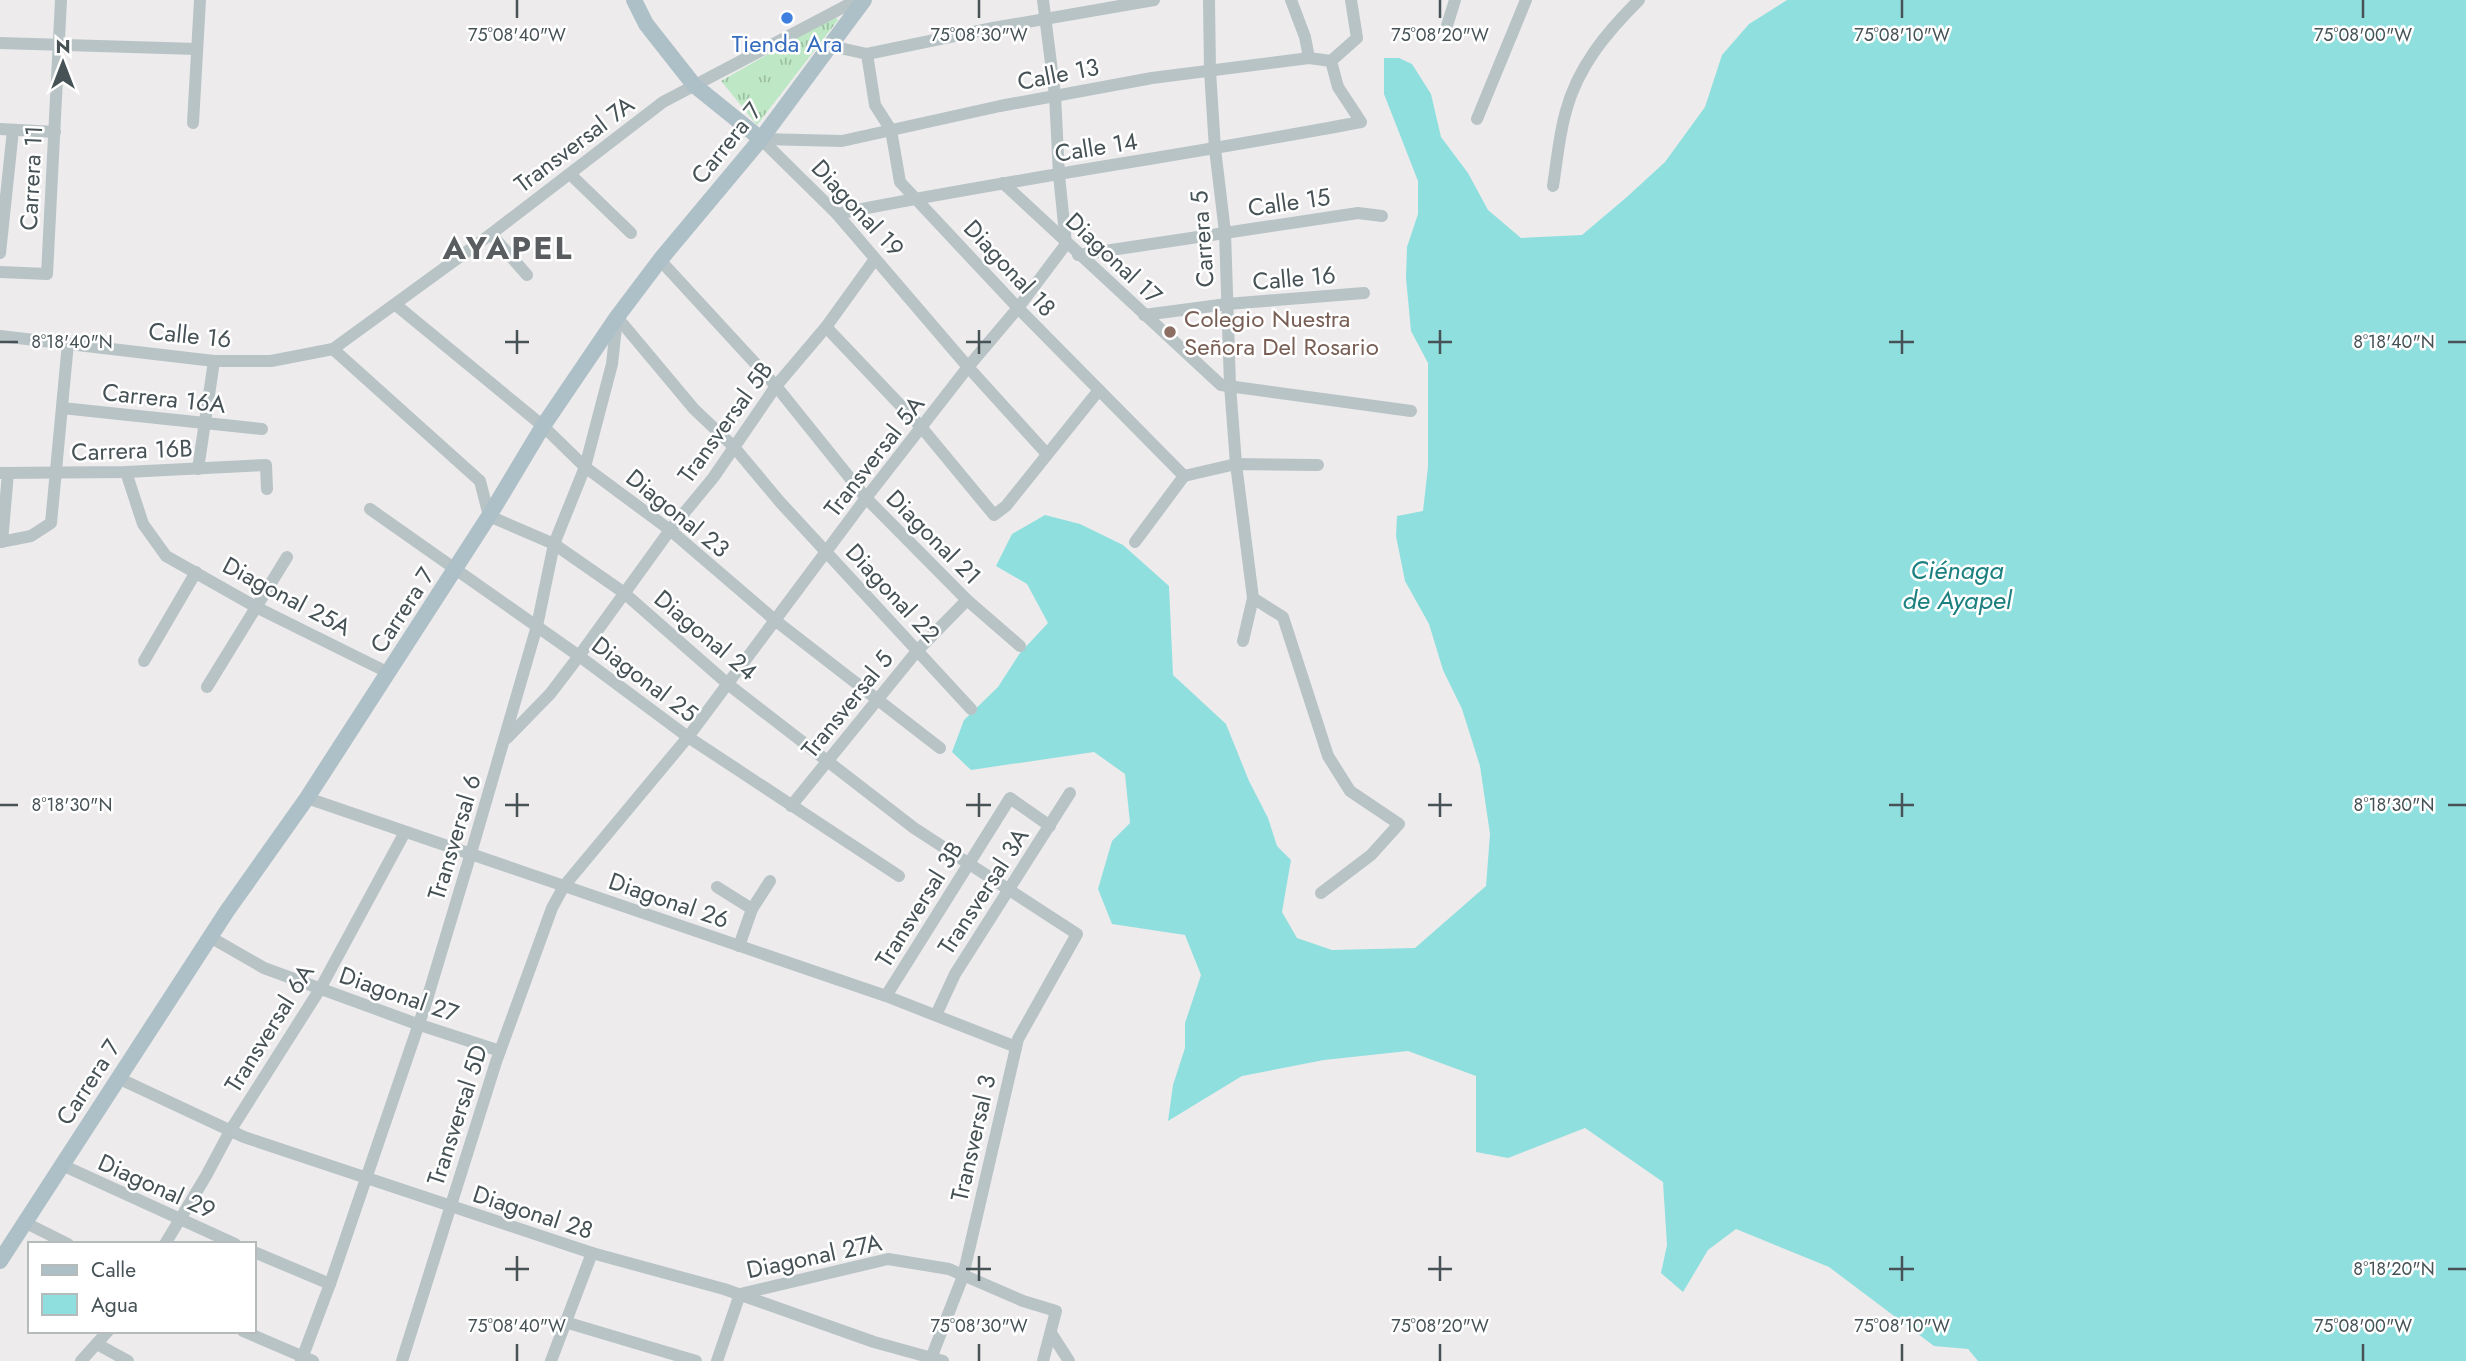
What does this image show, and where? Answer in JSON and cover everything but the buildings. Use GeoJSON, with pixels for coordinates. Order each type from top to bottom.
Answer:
{"type":"FeatureCollection","features":[{"type":"Feature","properties":{"kind":"main road","name":"Diagonal 19"},"geometry":{"type":"LineString","coordinates":[[634,0],[646,24],[694,85],[761,139]]}},
{"type":"Feature","properties":{"kind":"main road","name":"Carrera 7"},"geometry":{"type":"LineString","coordinates":[[0,1261],[210,937],[307,798],[389,673],[543,426],[617,317],[660,260],[761,139],[864,0]]}},
{"type":"Feature","properties":{"kind":"street","name":"Carrera 11"},"geometry":{"type":"LineString","coordinates":[[0,272],[47,274],[61,0]]}},
{"type":"Feature","properties":{"kind":"street"},"geometry":{"type":"LineString","coordinates":[[193,123],[200,0]]}},
{"type":"Feature","properties":{"kind":"street","name":"Transversal 7A"},"geometry":{"type":"LineString","coordinates":[[334,349],[491,234],[663,102],[857,0]]}},
{"type":"Feature","properties":{"kind":"street"},"geometry":{"type":"LineString","coordinates":[[1043,0],[1055,96],[1066,244]]}},
{"type":"Feature","properties":{"kind":"street"},"geometry":{"type":"LineString","coordinates":[[831,46],[867,54],[1154,0]]}},
{"type":"Feature","properties":{"kind":"street","name":"Carrera 5"},"geometry":{"type":"LineString","coordinates":[[1209,0],[1214,149],[1225,232],[1230,385],[1236,464],[1253,598],[1243,641]]}},
{"type":"Feature","properties":{"kind":"street"},"geometry":{"type":"LineString","coordinates":[[1291,0],[1305,37],[1309,58]]}},
{"type":"Feature","properties":{"kind":"street"},"geometry":{"type":"LineString","coordinates":[[1331,61],[1357,38],[1351,0]]}},
{"type":"Feature","properties":{"kind":"street"},"geometry":{"type":"LineString","coordinates":[[1446,29],[1455,0]]}},
{"type":"Feature","properties":{"kind":"street"},"geometry":{"type":"LineString","coordinates":[[1477,119],[1526,0]]}},
{"type":"Feature","properties":{"kind":"street"},"geometry":{"type":"LineString","coordinates":[[1553,186],[1566,111],[1585,63],[1615,24],[1639,0]]}},
{"type":"Feature","properties":{"kind":"street"},"geometry":{"type":"LineString","coordinates":[[0,43],[197,49]]}},
{"type":"Feature","properties":{"kind":"street","name":"Diagonal 18"},"geometry":{"type":"LineString","coordinates":[[867,54],[875,105],[891,130],[900,182],[1018,309],[1184,476]]}},
{"type":"Feature","properties":{"kind":"street","name":"Calle 13"},"geometry":{"type":"LineString","coordinates":[[761,139],[842,141],[1152,78],[1309,58],[1331,61]]}},
{"type":"Feature","properties":{"kind":"street","name":"Calle 14"},"geometry":{"type":"LineString","coordinates":[[837,214],[1361,122],[1338,88],[1331,61]]}},
{"type":"Feature","properties":{"kind":"street"},"geometry":{"type":"LineString","coordinates":[[0,253],[6,129],[55,132]]}},
{"type":"Feature","properties":{"kind":"street","name":"Diagonal 19"},"geometry":{"type":"LineString","coordinates":[[761,139],[837,214],[968,367],[1046,453]]}},
{"type":"Feature","properties":{"kind":"street"},"geometry":{"type":"LineString","coordinates":[[570,174],[631,233]]}},
{"type":"Feature","properties":{"kind":"street","name":"Diagonal 17"},"geometry":{"type":"LineString","coordinates":[[1003,183],[1221,385],[1230,385]]}},
{"type":"Feature","properties":{"kind":"street","name":"Calle 15"},"geometry":{"type":"LineString","coordinates":[[1078,255],[1358,214],[1382,216]]}},
{"type":"Feature","properties":{"kind":"street"},"geometry":{"type":"LineString","coordinates":[[491,234],[527,275]]}},
{"type":"Feature","properties":{"kind":"street","name":"Transversal 5A"},"geometry":{"type":"LineString","coordinates":[[564,887],[729,685],[866,498],[968,367],[1018,309],[1066,244]]}},
{"type":"Feature","properties":{"kind":"street","name":"Transversal 5B"},"geometry":{"type":"LineString","coordinates":[[504,741],[550,694],[612,612],[623,592],[713,478],[776,386],[826,327],[875,259]]}},
{"type":"Feature","properties":{"kind":"street","name":"Diagonal 21"},"geometry":{"type":"LineString","coordinates":[[660,260],[776,386],[866,498],[967,600],[1020,646]]}},
{"type":"Feature","properties":{"kind":"street","name":"Calle 16"},"geometry":{"type":"LineString","coordinates":[[1144,315],[1227,304],[1364,293]]}},
{"type":"Feature","properties":{"kind":"street","name":"Diagonal 23"},"geometry":{"type":"LineString","coordinates":[[396,305],[543,426],[585,467],[670,530],[776,621],[940,748]]}},
{"type":"Feature","properties":{"kind":"street","name":"Diagonal 22"},"geometry":{"type":"LineString","coordinates":[[617,317],[694,409],[734,447],[780,502],[971,709]]}},
{"type":"Feature","properties":{"kind":"street","name":"Transversal 6"},"geometry":{"type":"LineString","coordinates":[[305,1360],[416,1024],[425,1006],[471,853],[537,626],[554,544],[585,467],[612,364],[617,317]]}},
{"type":"Feature","properties":{"kind":"street"},"geometry":{"type":"LineString","coordinates":[[826,327],[922,428],[994,515],[1006,506],[1099,390]]}},
{"type":"Feature","properties":{"kind":"street","name":"Calle 16"},"geometry":{"type":"LineString","coordinates":[[0,336],[214,361],[271,361],[334,349]]}},
{"type":"Feature","properties":{"kind":"street"},"geometry":{"type":"LineString","coordinates":[[4,473],[1,542],[31,536],[51,523],[68,343]]}},
{"type":"Feature","properties":{"kind":"street"},"geometry":{"type":"LineString","coordinates":[[334,349],[480,481],[489,516]]}},
{"type":"Feature","properties":{"kind":"street"},"geometry":{"type":"LineString","coordinates":[[198,469],[214,361]]}},
{"type":"Feature","properties":{"kind":"street"},"geometry":{"type":"LineString","coordinates":[[1230,385],[1411,411]]}},
{"type":"Feature","properties":{"kind":"street","name":"Carrera 16A"},"geometry":{"type":"LineString","coordinates":[[62,408],[262,429]]}},
{"type":"Feature","properties":{"kind":"street"},"geometry":{"type":"LineString","coordinates":[[1135,542],[1184,476],[1236,464],[1318,465]]}},
{"type":"Feature","properties":{"kind":"street","name":"Carrera 16B"},"geometry":{"type":"LineString","coordinates":[[4,473],[126,472],[266,465],[267,489]]}},
{"type":"Feature","properties":{"kind":"street","name":"Diagonal 25A"},"geometry":{"type":"LineString","coordinates":[[126,472],[143,524],[166,556],[256,607],[389,673]]}},
{"type":"Feature","properties":{"kind":"street","name":"Diagonal 25"},"geometry":{"type":"LineString","coordinates":[[370,509],[579,656],[688,737],[899,876]]}},
{"type":"Feature","properties":{"kind":"street","name":"Diagonal 24"},"geometry":{"type":"LineString","coordinates":[[489,516],[554,544],[623,592],[729,685],[914,828],[1077,934]]}},
{"type":"Feature","properties":{"kind":"street"},"geometry":{"type":"LineString","coordinates":[[207,687],[287,557]]}},
{"type":"Feature","properties":{"kind":"street"},"geometry":{"type":"LineString","coordinates":[[144,661],[196,572]]}},
{"type":"Feature","properties":{"kind":"street"},"geometry":{"type":"LineString","coordinates":[[1253,598],[1283,617],[1328,756],[1350,791],[1399,824],[1371,855],[1321,893]]}},
{"type":"Feature","properties":{"kind":"street","name":"Transversal 5"},"geometry":{"type":"LineString","coordinates":[[791,806],[917,651],[967,600]]}},
{"type":"Feature","properties":{"kind":"street","name":"Transversal 3A"},"geometry":{"type":"LineString","coordinates":[[936,1015],[954,974],[1070,793]]}},
{"type":"Feature","properties":{"kind":"street","name":"Diagonal 26"},"geometry":{"type":"LineString","coordinates":[[307,798],[886,996],[1016,1047]]}},
{"type":"Feature","properties":{"kind":"street","name":"Transversal 3B"},"geometry":{"type":"LineString","coordinates":[[886,996],[1010,798],[1050,826]]}},
{"type":"Feature","properties":{"kind":"street","name":"Transversal 6A"},"geometry":{"type":"LineString","coordinates":[[166,1242],[230,1131],[320,989],[405,832]]}},
{"type":"Feature","properties":{"kind":"street"},"geometry":{"type":"LineString","coordinates":[[739,946],[752,909],[770,881]]}},
{"type":"Feature","properties":{"kind":"street","name":"Transversal 5D"},"geometry":{"type":"LineString","coordinates":[[402,1361],[500,1051],[552,908],[564,887]]}},
{"type":"Feature","properties":{"kind":"street"},"geometry":{"type":"LineString","coordinates":[[718,887],[752,909]]}},
{"type":"Feature","properties":{"kind":"street","name":"Transversal 3"},"geometry":{"type":"LineString","coordinates":[[934,1360],[963,1276],[1018,1039],[1077,934]]}},
{"type":"Feature","properties":{"kind":"street","name":"Diagonal 27"},"geometry":{"type":"LineString","coordinates":[[210,937],[264,968],[416,1024],[500,1051]]}},
{"type":"Feature","properties":{"kind":"street","name":"Diagonal 28"},"geometry":{"type":"LineString","coordinates":[[118,1078],[230,1131],[592,1254],[740,1294],[874,1342],[934,1360]]}},
{"type":"Feature","properties":{"kind":"street","name":"Diagonal 29"},"geometry":{"type":"LineString","coordinates":[[62,1165],[230,1242]]}},
{"type":"Feature","properties":{"kind":"street"},"geometry":{"type":"LineString","coordinates":[[26,1223],[64,1242]]}},
{"type":"Feature","properties":{"kind":"street"},"geometry":{"type":"LineString","coordinates":[[256,1253],[330,1284]]}},
{"type":"Feature","properties":{"kind":"street"},"geometry":{"type":"LineString","coordinates":[[551,1361],[592,1254]]}},
{"type":"Feature","properties":{"kind":"street","name":"Diagonal 27A"},"geometry":{"type":"LineString","coordinates":[[740,1294],[888,1259],[948,1269],[1023,1301],[1056,1311],[1051,1333]]}},
{"type":"Feature","properties":{"kind":"street"},"geometry":{"type":"LineString","coordinates":[[717,1361],[740,1294]]}},
{"type":"Feature","properties":{"kind":"street"},"geometry":{"type":"LineString","coordinates":[[565,1322],[696,1361]]}},
{"type":"Feature","properties":{"kind":"street"},"geometry":{"type":"LineString","coordinates":[[81,1361],[106,1333]]}},
{"type":"Feature","properties":{"kind":"street"},"geometry":{"type":"LineString","coordinates":[[247,1333],[305,1360]]}},
{"type":"Feature","properties":{"kind":"street"},"geometry":{"type":"LineString","coordinates":[[1043,1361],[1051,1333]]}},
{"type":"Feature","properties":{"kind":"street"},"geometry":{"type":"LineString","coordinates":[[1051,1333],[1069,1361]]}},
{"type":"Feature","properties":{"kind":"street"},"geometry":{"type":"LineString","coordinates":[[97,1344],[128,1361]]}},
{"type":"Feature","properties":{"kind":"green space"},"geometry":{"type":"Polygon","coordinates":[[[835,16],[838,20],[757,125],[721,81],[835,16]]]}},
{"type":"Feature","properties":{"kind":"water","name":"Ciénaga de Ayapel"},"geometry":{"type":"Polygon","coordinates":[[[1787,0],[2466,0],[2466,1361],[1978,1361],[1968,1349],[1934,1346],[1829,1267],[1736,1229],[1708,1250],[1683,1292],[1661,1273],[1667,1245],[1663,1182],[1585,1128],[1508,1158],[1476,1152],[1476,1076],[1408,1051],[1324,1060],[1242,1076],[1168,1121],[1173,1085],[1185,1048],[1185,1023],[1201,975],[1185,935],[1112,924],[1098,889],[1112,841],[1130,823],[1125,774],[1094,752],[971,770],[952,752],[964,720],[998,687],[1020,653],[1048,623],[1027,584],[996,566],[1012,534],[1045,515],[1080,524],[1123,545],[1169,586],[1173,675],[1226,724],[1249,781],[1268,818],[1277,846],[1291,860],[1282,912],[1297,938],[1332,950],[1415,948],[1486,886],[1490,834],[1480,766],[1462,709],[1443,670],[1429,624],[1405,581],[1396,536],[1397,516],[1423,511],[1428,467],[1428,363],[1411,331],[1406,278],[1407,247],[1418,214],[1418,181],[1384,94],[1384,58],[1399,58],[1412,64],[1431,94],[1441,137],[1468,173],[1488,210],[1521,238],[1582,235],[1665,162],[1705,107],[1722,55],[1749,24],[1787,0]]]}},
{"type":"Feature","properties":{"kind":"place","name":"Tienda Ara"},"geometry":{"type":"Point","coordinates":[787,18]}},
{"type":"Feature","properties":{"kind":"place","name":"Colegio Nuestra Señora Del Rosario"},"geometry":{"type":"Point","coordinates":[1170,332]}},
{"type":"Feature","properties":{"kind":"district","name":"AYAPEL"},"geometry":{"type":"Point","coordinates":[508,248]}}]}
